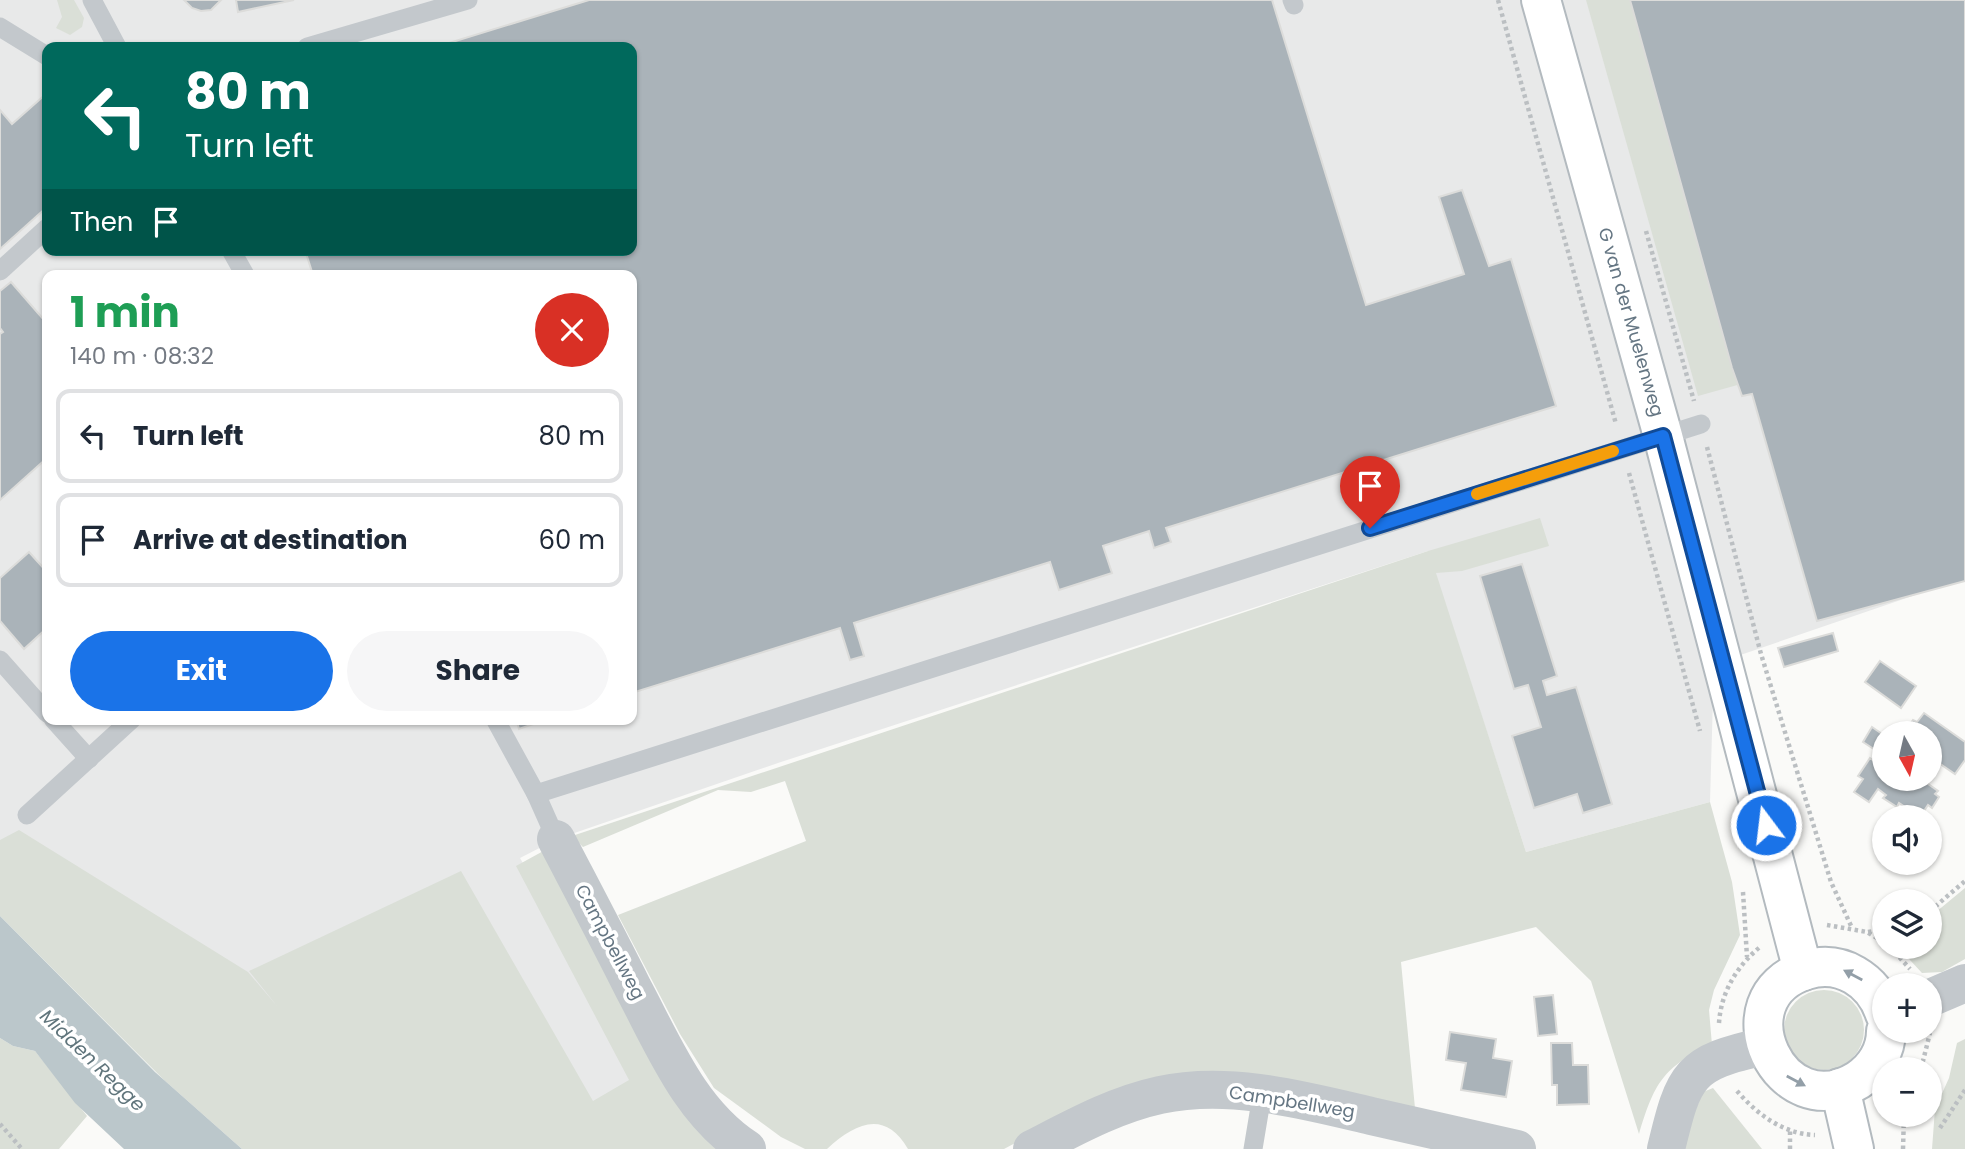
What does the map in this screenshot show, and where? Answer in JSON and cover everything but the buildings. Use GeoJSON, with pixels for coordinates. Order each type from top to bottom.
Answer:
{"type":"FeatureCollection","features":[{"type":"Feature","properties":{"kind":"street","name":"G van der Muelenweg"},"geometry":{"type":"LineString","coordinates":[[1541,0],[1663,436],[1803,971]]}},
{"type":"Feature","properties":{"kind":"street","name":"Campbellweg"},"geometry":{"type":"LineString","coordinates":[[556,839],[680,1077],[713,1120],[731,1139],[747,1149]]}},
{"type":"Feature","properties":{"kind":"street"},"geometry":{"type":"LineString","coordinates":[[1872,990],[1860,977],[1832,967],[1803,971],[1784,982],[1769,1001],[1763,1023],[1765,1046],[1777,1066],[1794,1082],[1824,1090],[1840,1088],[1871,1069],[1884,1043]]}},
{"type":"Feature","properties":{"kind":"street"},"geometry":{"type":"LineString","coordinates":[[1942,986],[1965,983]]}},
{"type":"Feature","properties":{"kind":"street"},"geometry":{"type":"LineString","coordinates":[[1666,1149],[1682,1092],[1698,1069],[1722,1056],[1765,1046]]}},
{"type":"Feature","properties":{"kind":"street"},"geometry":{"type":"LineString","coordinates":[[1840,1088],[1854,1149]]}},
{"type":"Feature","properties":{"kind":"street","name":"Campbellweg"},"geometry":{"type":"LineString","coordinates":[[1032,1149],[1100,1115],[1161,1095],[1228,1090],[1307,1101],[1517,1149]]}},
{"type":"Feature","properties":{"kind":"lane"},"geometry":{"type":"LineString","coordinates":[[93,0],[114,42]]}},
{"type":"Feature","properties":{"kind":"lane"},"geometry":{"type":"LineString","coordinates":[[324,42],[468,0]]}},
{"type":"Feature","properties":{"kind":"lane"},"geometry":{"type":"LineString","coordinates":[[0,27],[42,53]]}},
{"type":"Feature","properties":{"kind":"lane"},"geometry":{"type":"LineString","coordinates":[[0,271],[42,233]]}},
{"type":"Feature","properties":{"kind":"lane"},"geometry":{"type":"LineString","coordinates":[[536,794],[1701,424]]}},
{"type":"Feature","properties":{"kind":"lane"},"geometry":{"type":"LineString","coordinates":[[0,660],[42,707]]}},
{"type":"Feature","properties":{"kind":"lane"},"geometry":{"type":"LineString","coordinates":[[58,725],[89,759]]}},
{"type":"Feature","properties":{"kind":"lane"},"geometry":{"type":"LineString","coordinates":[[27,815],[125,725]]}},
{"type":"Feature","properties":{"kind":"lane","name":"Campbellweg"},"geometry":{"type":"LineString","coordinates":[[498,725],[536,794],[556,839]]}},
{"type":"Feature","properties":{"kind":"lane"},"geometry":{"type":"LineString","coordinates":[[1253,1149],[1262,1095]]}},
{"type":"Feature","properties":{"kind":"path"},"geometry":{"type":"LineString","coordinates":[[1498,0],[1701,736]]}},
{"type":"Feature","properties":{"kind":"path"},"geometry":{"type":"LineString","coordinates":[[1644,225],[1701,424],[1761,654],[1831,882],[1852,928],[1872,935]]}},
{"type":"Feature","properties":{"kind":"path"},"geometry":{"type":"LineString","coordinates":[[1942,901],[1965,881]]}},
{"type":"Feature","properties":{"kind":"path"},"geometry":{"type":"LineString","coordinates":[[1743,886],[1747,957]]}},
{"type":"Feature","properties":{"kind":"path"},"geometry":{"type":"LineString","coordinates":[[1867,932],[1872,931]]}},
{"type":"Feature","properties":{"kind":"path"},"geometry":{"type":"LineString","coordinates":[[1900,959],[1911,973]]}},
{"type":"Feature","properties":{"kind":"path"},"geometry":{"type":"LineString","coordinates":[[1940,1128],[1965,1090]]}},
{"type":"Feature","properties":{"kind":"path"},"geometry":{"type":"LineString","coordinates":[[0,1124],[22,1149]]}},
{"type":"Feature","properties":{"kind":"path"},"geometry":{"type":"LineString","coordinates":[[1903,1149],[1904,1127]]}},
{"type":"Feature","properties":{"kind":"path"},"geometry":{"type":"LineString","coordinates":[[1790,1130],[1790,1149]]}},
{"type":"Feature","properties":{"kind":"shaded area"},"geometry":{"type":"Polygon","coordinates":[[[0,0],[1965,0],[1965,578],[1714,664],[1710,802],[1526,852],[1428,551],[781,762],[557,839],[520,858],[689,1149],[266,1149],[0,899],[0,0]]]}},
{"type":"Feature","properties":{"kind":"shaded area"},"geometry":{"type":"Polygon","coordinates":[[[57,0],[74,0],[84,18],[82,27],[70,35],[56,28],[62,17],[57,0]]]}},
{"type":"Feature","properties":{"kind":"shaded area"},"geometry":{"type":"Polygon","coordinates":[[[1586,0],[1637,0],[1741,384],[1698,396],[1586,0]]]}},
{"type":"Feature","properties":{"kind":"shaded area"},"geometry":{"type":"Polygon","coordinates":[[[1540,518],[1549,546],[1462,571],[1436,573],[1526,852],[1710,802],[1732,882],[1740,935],[1714,990],[1709,1010],[1712,1045],[1671,1069],[1656,1089],[1639,1134],[1591,981],[1536,927],[1401,962],[1415,1108],[1322,1088],[1073,1112],[1004,1149],[908,1149],[890,1128],[869,1124],[848,1132],[827,1149],[805,1149],[781,1137],[714,1088],[680,1034],[618,915],[806,841],[785,781],[751,792],[718,790],[583,847],[572,836],[1428,551],[1540,518]]]}},
{"type":"Feature","properties":{"kind":"shaded area"},"geometry":{"type":"Polygon","coordinates":[[[19,830],[248,972],[277,1006],[249,971],[461,871],[593,1101],[629,1080],[516,866],[547,849],[721,1149],[242,1149],[164,1080],[0,916],[0,840],[19,830]]]}},
{"type":"Feature","properties":{"kind":"shaded area"},"geometry":{"type":"Polygon","coordinates":[[[1965,888],[1965,959],[1942,972],[1922,973],[1909,959],[1942,959],[1942,907],[1965,888]]]}},
{"type":"Feature","properties":{"kind":"shaded area"},"geometry":{"type":"Polygon","coordinates":[[[1816,990],[1832,990],[1853,1001],[1864,1022],[1864,1038],[1853,1059],[1832,1070],[1816,1070],[1802,1064],[1790,1052],[1784,1038],[1784,1022],[1790,1008],[1802,996],[1816,990]]]}},
{"type":"Feature","properties":{"kind":"shaded area"},"geometry":{"type":"Polygon","coordinates":[[[0,1038],[13,1046],[35,1051],[87,1116],[59,1149],[0,1149],[0,1038]]]}},
{"type":"Feature","properties":{"kind":"shaded area"},"geometry":{"type":"Polygon","coordinates":[[[1965,1039],[1965,1149],[1932,1149],[1934,1127],[1942,1127],[1942,1094],[1949,1078],[1957,1043],[1965,1039]]]}},
{"type":"Feature","properties":{"kind":"shaded area"},"geometry":{"type":"Polygon","coordinates":[[[1713,1088],[1762,1149],[1679,1149],[1703,1092],[1713,1088]]]}},
{"type":"Feature","properties":{"kind":"water","name":"Midden Regge"},"geometry":{"type":"Polygon","coordinates":[[[0,916],[155,1072],[242,1149],[124,1149],[75,1103],[35,1051],[13,1046],[0,1038],[0,916]]]}},
{"type":"Feature","properties":{"kind":"slow traffic"},"geometry":{"type":"LineString","coordinates":[[1477,494],[1613,451]]}},
{"type":"Feature","properties":{"kind":"route"},"geometry":{"type":"LineString","coordinates":[[1370,528],[1663,436],[1766,825]]}}]}
